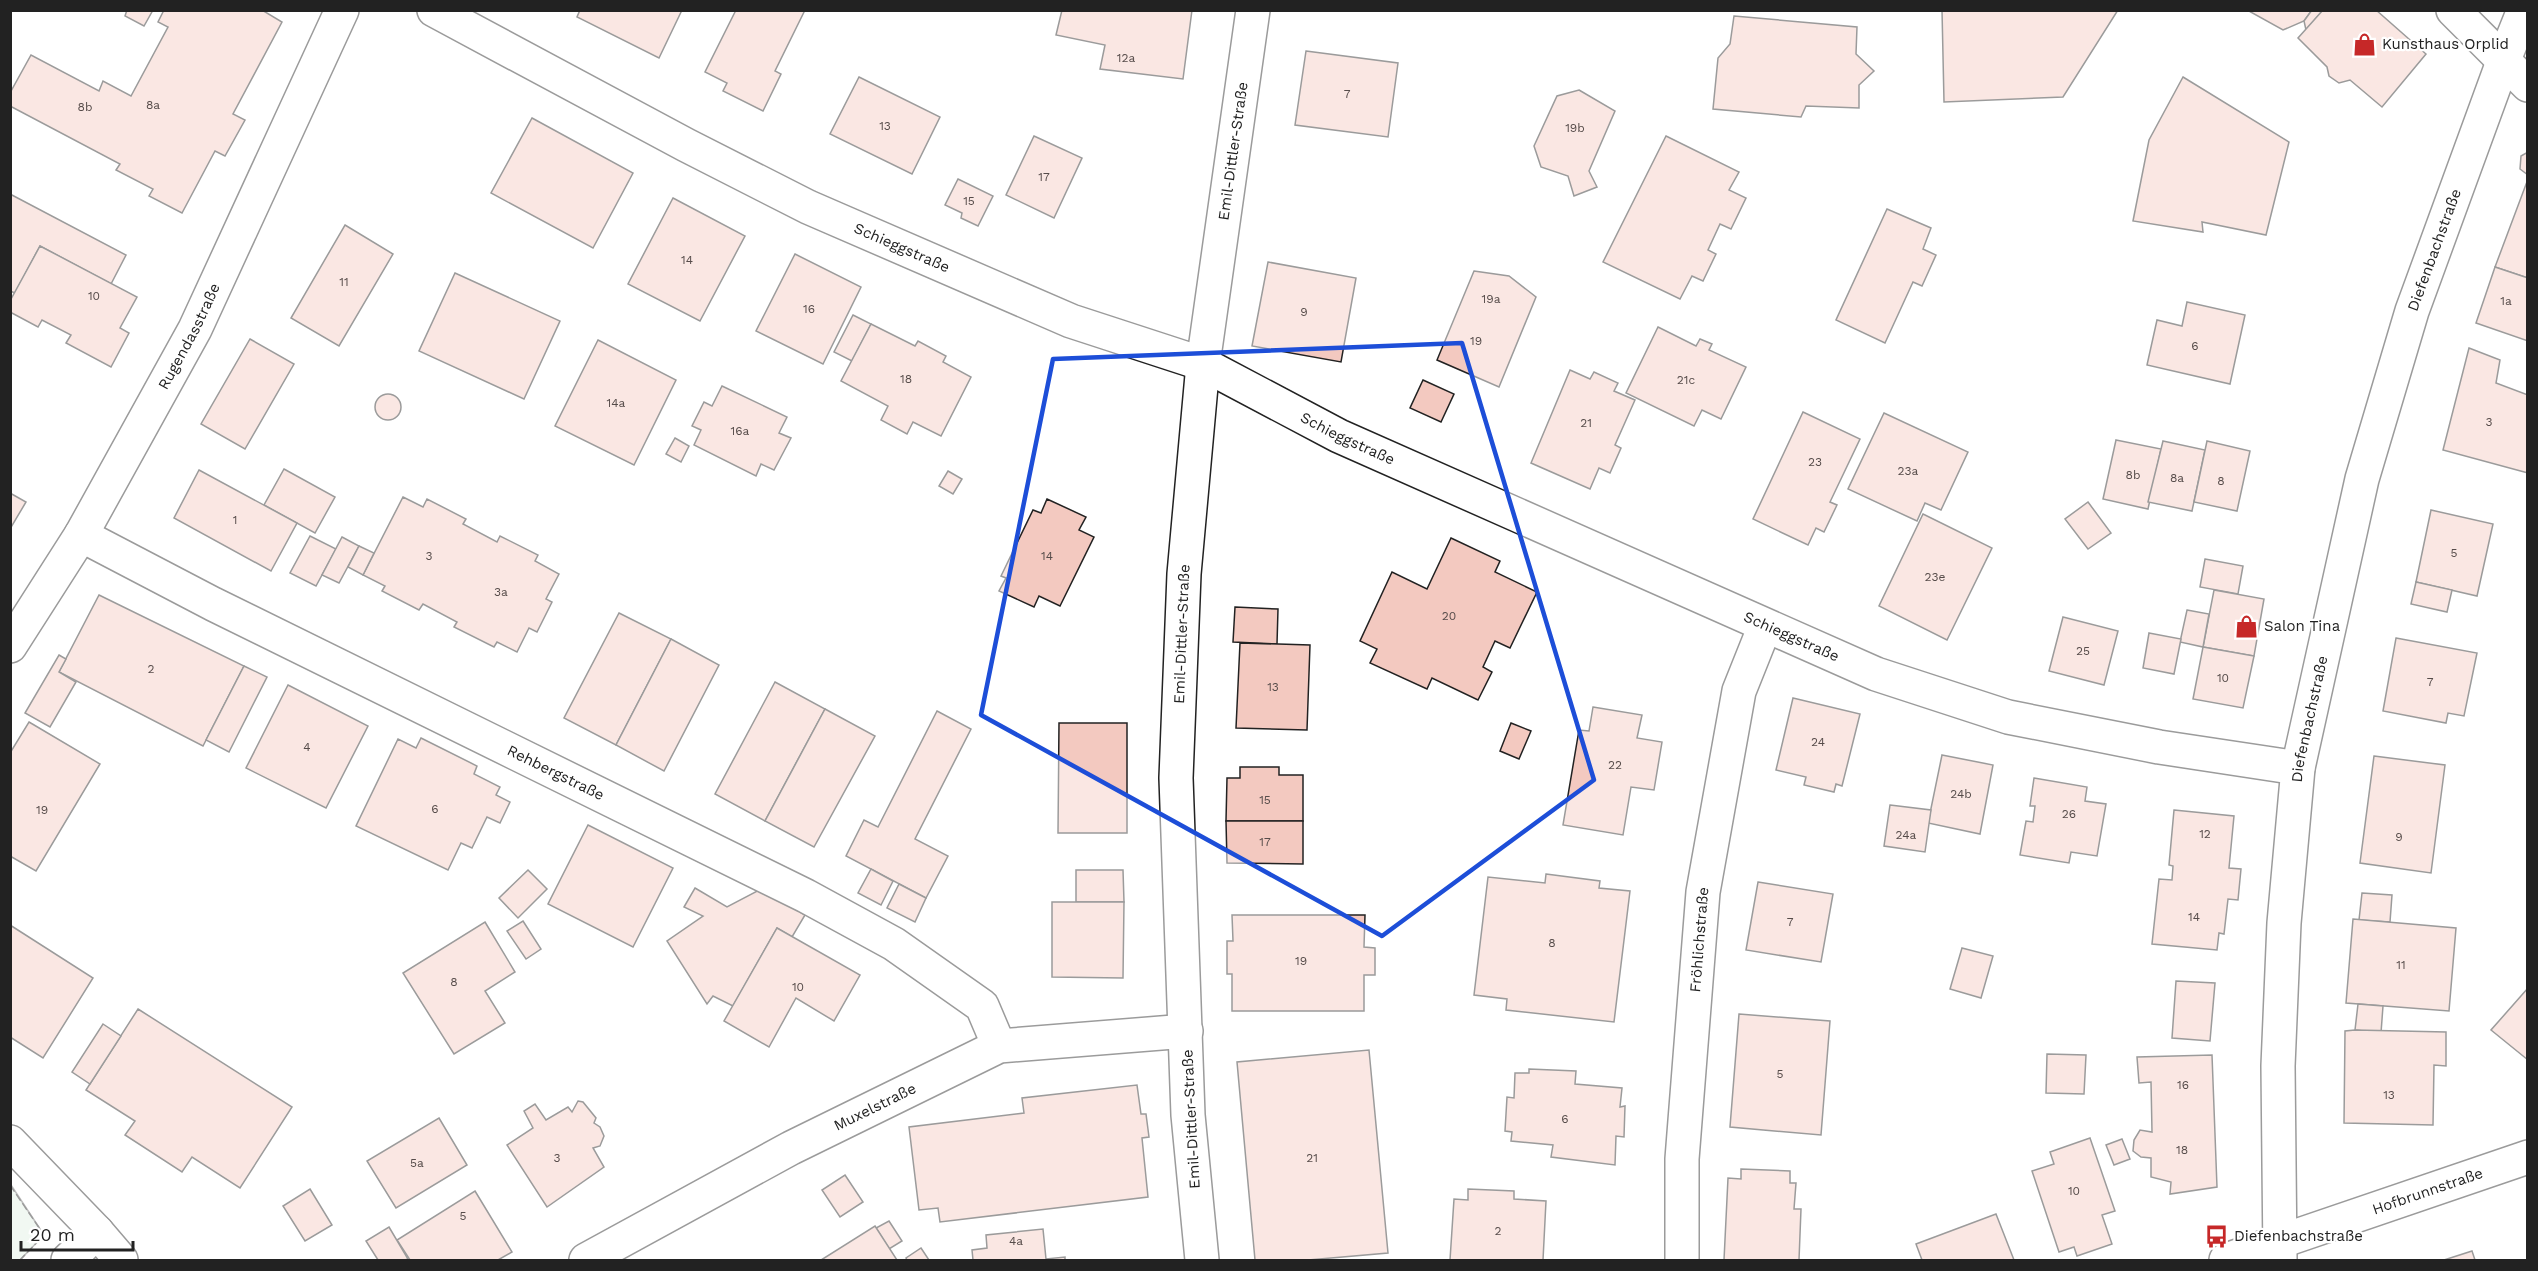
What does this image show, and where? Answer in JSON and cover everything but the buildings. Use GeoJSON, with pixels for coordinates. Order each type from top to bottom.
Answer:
{"type":"FeatureCollection","features":[{"type":"Feature","properties":{"kind":"street","name":"Rugendasstraße"},"geometry":{"type":"LineString","coordinates":[[10,646],[81,535],[195,329],[342,10]]}},
{"type":"Feature","properties":{"kind":"street","name":"Schieggstraße"},"geometry":{"type":"LineString","coordinates":[[434,10],[686,145],[808,207],[1071,321],[1203,364],[1339,436],[1876,674],[2008,717],[2159,747],[2298,768]]}},
{"type":"Feature","properties":{"kind":"street","name":"Emil-Dittler-Straße"},"geometry":{"type":"LineString","coordinates":[[1202,1260],[1188,1115],[1176,778],[1184,574],[1203,364],[1253,10]]}},
{"type":"Feature","properties":{"kind":"street"},"geometry":{"type":"LineString","coordinates":[[2453,10],[2528,85]]}},
{"type":"Feature","properties":{"kind":"street","name":"Diefenbachstraße"},"geometry":{"type":"LineString","coordinates":[[2279,1252],[2278,1066],[2284,923],[2298,768],[2362,479],[2412,311],[2524,10]]}},
{"type":"Feature","properties":{"kind":"street","name":"Rehbergstraße"},"geometry":{"type":"LineString","coordinates":[[81,535],[213,604],[806,896],[894,944],[982,1006],[999,1046]]}},
{"type":"Feature","properties":{"kind":"street","name":"Fröhlichstraße"},"geometry":{"type":"LineString","coordinates":[[1682,1260],[1682,1159],[1703,892],[1739,690],[1765,626]]}},
{"type":"Feature","properties":{"kind":"street","name":"Muxelstraße"},"geometry":{"type":"LineString","coordinates":[[586,1260],[791,1148],[999,1046],[1186,1031]]}},
{"type":"Feature","properties":{"kind":"street"},"geometry":{"type":"LineString","coordinates":[[10,1143],[97,1232],[121,1260]]}},
{"type":"Feature","properties":{"kind":"street","name":"Hofbrunnstraße"},"geometry":{"type":"LineString","coordinates":[[2226,1260],[2279,1252],[2528,1157]]}},
{"type":"Feature","properties":{"kind":"street"},"geometry":{"type":"LineString","coordinates":[[68,1260],[97,1232]]}},
{"type":"Feature","properties":{"kind":"highlighted area"},"geometry":{"type":"Polygon","coordinates":[[[1462,343],[1594,780],[1382,936],[981,715],[1053,359],[1462,343]]]}},
{"type":"Feature","properties":{"kind":"green space"},"geometry":{"type":"Polygon","coordinates":[[[11,1185],[44,1235],[20,1260],[11,1260],[11,1185]]]}},
{"type":"Feature","properties":{"kind":"fence"},"geometry":{"type":"LineString","coordinates":[[10,1185],[44,1235],[20,1260]]}},
{"type":"Feature","properties":{"kind":"place","name":"Kunsthaus Orplid"},"geometry":{"type":"Point","coordinates":[2364,44]}},
{"type":"Feature","properties":{"kind":"place","name":"Salon Tina"},"geometry":{"type":"Point","coordinates":[2246,626]}},
{"type":"Feature","properties":{"kind":"place","name":"Diefenbachstraße"},"geometry":{"type":"Point","coordinates":[2216,1236]}}]}
